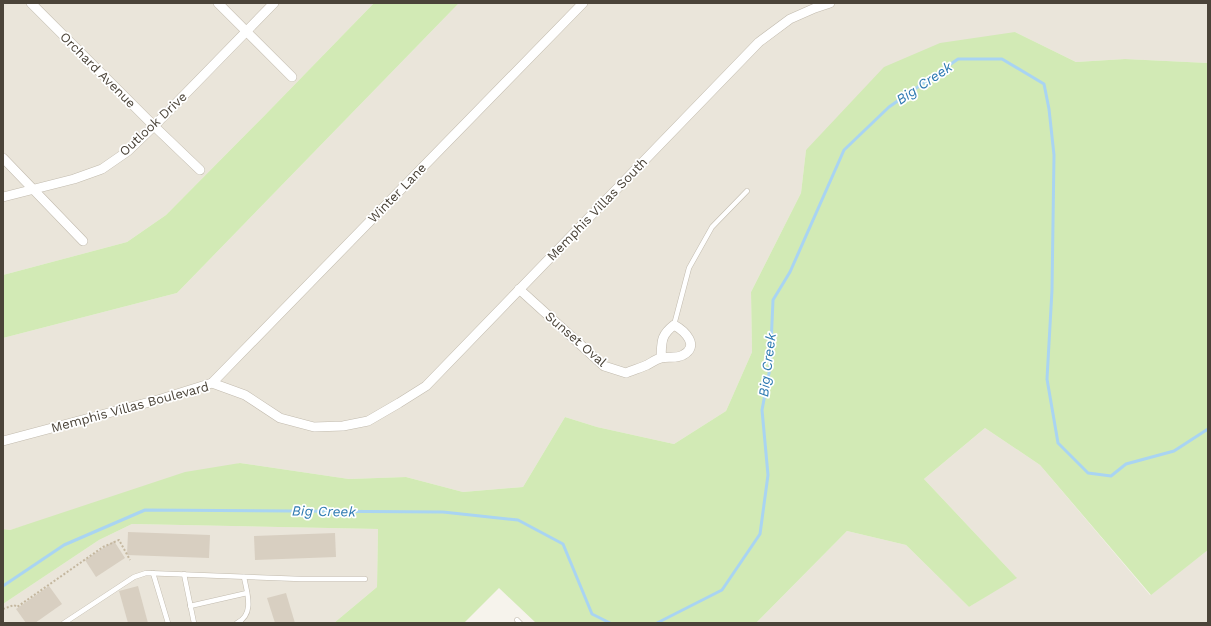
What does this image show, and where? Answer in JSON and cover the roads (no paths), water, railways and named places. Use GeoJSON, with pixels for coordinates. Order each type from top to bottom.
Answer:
{"type":"FeatureCollection","features":[{"type":"Feature","properties":{"kind":"street","name":"Orchard Avenue"},"geometry":{"type":"LineString","coordinates":[[31,3],[200,170]]}},
{"type":"Feature","properties":{"kind":"street"},"geometry":{"type":"LineString","coordinates":[[218,3],[292,77]]}},
{"type":"Feature","properties":{"kind":"street","name":"Outlook Drive"},"geometry":{"type":"LineString","coordinates":[[3,197],[74,179],[102,169],[128,151],[274,3]]}},
{"type":"Feature","properties":{"kind":"street","name":"Winter Lane"},"geometry":{"type":"LineString","coordinates":[[212,383],[583,3]]}},
{"type":"Feature","properties":{"kind":"street","name":"Memphis Villas South"},"geometry":{"type":"LineString","coordinates":[[368,421],[399,404],[426,386],[759,42],[790,19],[830,3]]}},
{"type":"Feature","properties":{"kind":"street"},"geometry":{"type":"LineString","coordinates":[[3,158],[83,240]]}},
{"type":"Feature","properties":{"kind":"street","name":"Sunset Oval"},"geometry":{"type":"LineString","coordinates":[[519,289],[604,366],[626,373],[661,358],[682,356],[688,352],[690,346],[686,333],[681,328],[674,325]]}},
{"type":"Feature","properties":{"kind":"street"},"geometry":{"type":"LineString","coordinates":[[661,358],[662,339],[668,330],[674,325]]}},
{"type":"Feature","properties":{"kind":"street","name":"Memphis Villas Boulevard"},"geometry":{"type":"LineString","coordinates":[[3,440],[212,383],[245,395],[280,418],[314,427],[343,426],[368,421]]}},
{"type":"Feature","properties":{"kind":"lane"},"geometry":{"type":"LineString","coordinates":[[674,325],[689,268],[712,226],[746,191]]}},
{"type":"Feature","properties":{"kind":"lane"},"geometry":{"type":"LineString","coordinates":[[64,623],[134,577],[146,573],[301,579],[365,579]]}},
{"type":"Feature","properties":{"kind":"lane"},"geometry":{"type":"LineString","coordinates":[[153,573],[168,623]]}},
{"type":"Feature","properties":{"kind":"lane"},"geometry":{"type":"LineString","coordinates":[[184,574],[194,623]]}},
{"type":"Feature","properties":{"kind":"lane"},"geometry":{"type":"LineString","coordinates":[[237,623],[242,621],[248,612],[249,605],[244,577]]}},
{"type":"Feature","properties":{"kind":"lane"},"geometry":{"type":"LineString","coordinates":[[190,606],[247,593]]}},
{"type":"Feature","properties":{"kind":"waterway","name":"Big Creek"},"geometry":{"type":"LineString","coordinates":[[657,623],[722,590],[760,534],[768,475],[762,410],[770,368],[773,300],[790,272],[844,150],[889,107],[958,59],[1002,59],[1044,84],[1049,109],[1054,155],[1052,290],[1047,379],[1058,443],[1088,473],[1111,476],[1126,464],[1174,451],[1208,429]]}},
{"type":"Feature","properties":{"kind":"waterway","name":"Big Creek"},"geometry":{"type":"LineString","coordinates":[[3,586],[64,545],[145,510],[443,512],[518,520],[563,544],[592,614],[610,623]]}}]}
